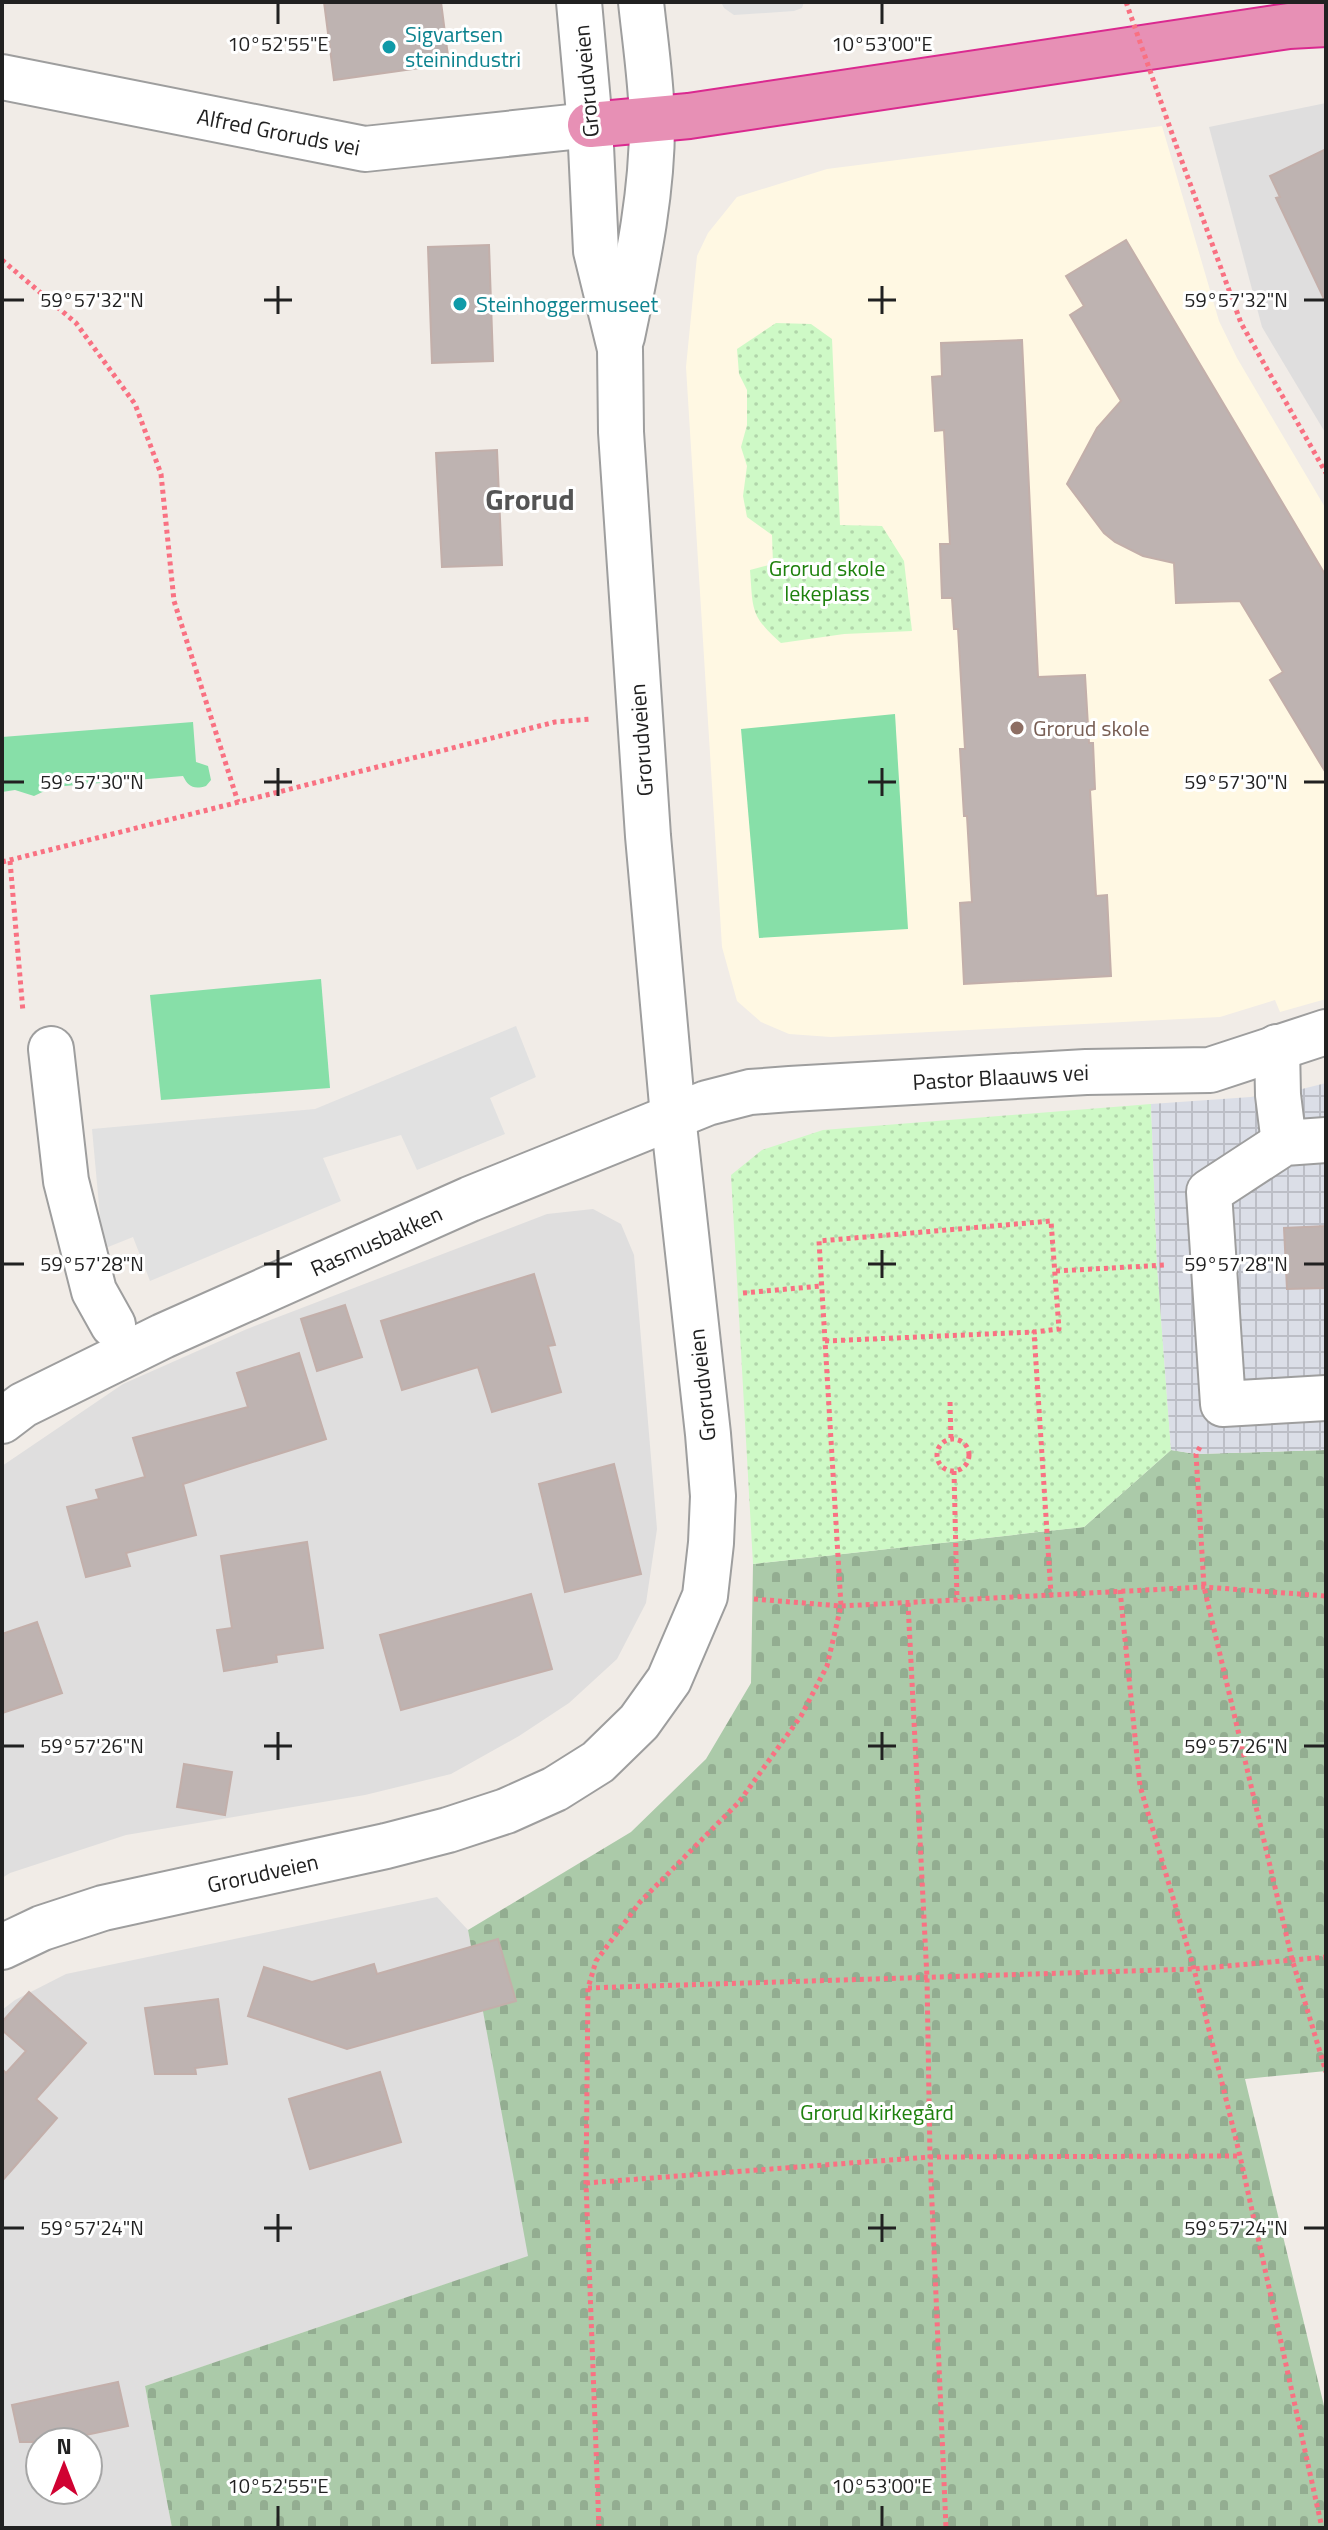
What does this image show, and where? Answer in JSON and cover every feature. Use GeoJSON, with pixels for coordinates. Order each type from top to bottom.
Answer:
{"type":"FeatureCollection","features":[{"type":"Feature","properties":{"kind":"highway"},"geometry":{"type":"LineString","coordinates":[[573,126],[705,114],[1314,19]]}},
{"type":"Feature","properties":{"kind":"street","name":"Grorudveien"},"geometry":{"type":"LineString","coordinates":[[579,2],[573,126],[596,251],[620,349]]}},
{"type":"Feature","properties":{"kind":"street","name":"Grorudveien"},"geometry":{"type":"LineString","coordinates":[[2,1947],[42,1928],[103,1908],[371,1850],[448,1830],[506,1811],[555,1789],[598,1762],[639,1722],[669,1680],[705,1596],[711,1543],[712,1480],[673,1116],[639,717],[621,432],[620,349],[644,225],[652,119],[641,2]]}},
{"type":"Feature","properties":{"kind":"street","name":"Alfred Groruds vei"},"geometry":{"type":"LineString","coordinates":[[2,77],[365,149],[573,126]]}},
{"type":"Feature","properties":{"kind":"street","name":"Pastor Blaauws vei"},"geometry":{"type":"LineString","coordinates":[[673,1116],[707,1103],[763,1091],[1086,1072],[1210,1070],[1326,1032]]}},
{"type":"Feature","properties":{"kind":"street"},"geometry":{"type":"LineString","coordinates":[[1277,1047],[1278,1095],[1305,1141],[1209,1192],[1223,1404],[1326,1398]]}},
{"type":"Feature","properties":{"kind":"street"},"geometry":{"type":"LineString","coordinates":[[51,1049],[66,1181],[94,1291],[113,1325]]}},
{"type":"Feature","properties":{"kind":"street","name":"Rasmusbakken"},"geometry":{"type":"LineString","coordinates":[[2,1421],[23,1405],[163,1336],[470,1199],[673,1116]]}},
{"type":"Feature","properties":{"kind":"path"},"geometry":{"type":"LineString","coordinates":[[1126,2],[1241,323],[1326,473]]}},
{"type":"Feature","properties":{"kind":"path"},"geometry":{"type":"LineString","coordinates":[[2,260],[76,323],[135,404],[161,474],[174,601],[238,802]]}},
{"type":"Feature","properties":{"kind":"path"},"geometry":{"type":"LineString","coordinates":[[2,862],[555,722],[596,719]]}},
{"type":"Feature","properties":{"kind":"path"},"geometry":{"type":"LineString","coordinates":[[10,861],[23,1012],[51,1049]]}},
{"type":"Feature","properties":{"kind":"path"},"geometry":{"type":"LineString","coordinates":[[599,2528],[586,2183],[588,1988],[596,1961],[609,1942],[640,1902],[739,1802],[801,1716],[827,1666],[841,1606],[821,1286],[819,1241],[1051,1221],[1059,1329],[825,1341]]}},
{"type":"Feature","properties":{"kind":"path"},"geometry":{"type":"LineString","coordinates":[[1056,1271],[1157,1265]]}},
{"type":"Feature","properties":{"kind":"path"},"geometry":{"type":"LineString","coordinates":[[737,1294],[821,1286]]}},
{"type":"Feature","properties":{"kind":"path"},"geometry":{"type":"LineString","coordinates":[[1034,1332],[1051,1594]]}},
{"type":"Feature","properties":{"kind":"path"},"geometry":{"type":"LineString","coordinates":[[950,1402],[951,1439]]}},
{"type":"Feature","properties":{"kind":"path"},"geometry":{"type":"LineString","coordinates":[[1223,1404],[1196,1454],[1204,1587],[1292,1959],[1326,2072]]}},
{"type":"Feature","properties":{"kind":"path"},"geometry":{"type":"LineString","coordinates":[[951,1439],[965,1445],[969,1454],[966,1464],[954,1471],[943,1468],[938,1459],[938,1449],[951,1439]]}},
{"type":"Feature","properties":{"kind":"path"},"geometry":{"type":"LineString","coordinates":[[954,1471],[957,1600]]}},
{"type":"Feature","properties":{"kind":"path"},"geometry":{"type":"LineString","coordinates":[[705,1596],[841,1606],[1204,1587],[1326,1596]]}},
{"type":"Feature","properties":{"kind":"path"},"geometry":{"type":"LineString","coordinates":[[1120,1590],[1140,1786],[1194,1969],[1240,2156],[1322,2528]]}},
{"type":"Feature","properties":{"kind":"path"},"geometry":{"type":"LineString","coordinates":[[908,1603],[927,1978],[930,2157],[946,2528]]}},
{"type":"Feature","properties":{"kind":"path"},"geometry":{"type":"LineString","coordinates":[[588,1988],[1194,1969],[1326,1957]]}},
{"type":"Feature","properties":{"kind":"path"},"geometry":{"type":"LineString","coordinates":[[586,2183],[930,2157],[1240,2156]]}},
{"type":"Feature","properties":{"kind":"shaded area"},"geometry":{"type":"Polygon","coordinates":[[[721,2],[804,2],[802,8],[794,11],[734,15],[721,2]]]}},
{"type":"Feature","properties":{"kind":"shaded area"},"geometry":{"type":"Polygon","coordinates":[[[1326,103],[1326,434],[1262,327],[1209,127],[1326,103]]]}},
{"type":"Feature","properties":{"kind":"shaded area","name":"Grorud skole"},"geometry":{"type":"Polygon","coordinates":[[[1162,126],[1219,321],[1237,358],[1326,509],[1326,999],[1280,1012],[1275,1000],[1220,1017],[831,1037],[789,1034],[761,1022],[737,1001],[722,947],[686,367],[697,256],[708,233],[737,197],[827,169],[1162,126]]]}},
{"type":"Feature","properties":{"kind":"shaded area"},"geometry":{"type":"Polygon","coordinates":[[[516,1026],[536,1077],[490,1098],[505,1134],[417,1170],[401,1135],[323,1158],[341,1201],[150,1281],[133,1237],[103,1249],[92,1129],[315,1109],[516,1026]]]}},
{"type":"Feature","properties":{"kind":"shaded area"},"geometry":{"type":"Polygon","coordinates":[[[1326,1083],[1326,1450],[1196,1454],[1171,1450],[1157,1265],[1151,1104],[1278,1095],[1326,1083]]]}},
{"type":"Feature","properties":{"kind":"shaded area"},"geometry":{"type":"Polygon","coordinates":[[[593,1209],[621,1224],[634,1255],[657,1529],[646,1603],[617,1659],[569,1703],[519,1736],[451,1774],[365,1795],[126,1835],[2,1878],[2,1466],[123,1384],[247,1329],[547,1214],[593,1209]]]}},
{"type":"Feature","properties":{"kind":"shaded area"},"geometry":{"type":"Polygon","coordinates":[[[437,1897],[468,1930],[529,2256],[145,2386],[172,2528],[2,2528],[2,2010],[66,1974],[437,1897]]]}},
{"type":"Feature","properties":{"kind":"green space","name":"Grorud skole lekeplass"},"geometry":{"type":"Polygon","coordinates":[[[776,323],[811,324],[832,339],[840,525],[882,526],[904,561],[912,631],[844,634],[781,643],[758,618],[750,570],[773,564],[772,535],[747,517],[743,496],[747,466],[741,447],[747,425],[747,390],[739,374],[737,349],[776,323]]]}},
{"type":"Feature","properties":{"kind":"green space"},"geometry":{"type":"Polygon","coordinates":[[[895,714],[908,929],[759,938],[741,729],[895,714]]]}},
{"type":"Feature","properties":{"kind":"green space"},"geometry":{"type":"Polygon","coordinates":[[[193,722],[196,762],[208,766],[211,780],[206,786],[192,786],[183,776],[53,787],[34,796],[15,790],[2,792],[2,737],[193,722]]]}},
{"type":"Feature","properties":{"kind":"green space"},"geometry":{"type":"Polygon","coordinates":[[[321,979],[330,1088],[161,1100],[150,995],[321,979]]]}},
{"type":"Feature","properties":{"kind":"green space"},"geometry":{"type":"Polygon","coordinates":[[[1151,1104],[1157,1265],[1171,1450],[1084,1527],[753,1564],[731,1175],[762,1150],[823,1130],[1151,1104]]]}},
{"type":"Feature","properties":{"kind":"green space","name":"Grorud kirkegård"},"geometry":{"type":"Polygon","coordinates":[[[1171,1450],[1196,1454],[1326,1450],[1326,2071],[1245,2079],[1326,2414],[1326,2528],[172,2528],[145,2386],[528,2256],[468,1930],[631,1832],[706,1759],[751,1683],[753,1564],[1084,1527],[1171,1450]]]}},
{"type":"Feature","properties":{"kind":"building","name":"Sigvartsen steinindustri"},"geometry":{"type":"Polygon","coordinates":[[[324,2],[441,2],[449,64],[334,80],[324,2]]]}},
{"type":"Feature","properties":{"kind":"building"},"geometry":{"type":"Polygon","coordinates":[[[1326,149],[1326,303],[1276,198],[1280,197],[1270,176],[1326,149]]]}},
{"type":"Feature","properties":{"kind":"building"},"geometry":{"type":"Polygon","coordinates":[[[1126,240],[1326,576],[1326,773],[1270,680],[1283,672],[1240,601],[1176,603],[1174,563],[1143,556],[1115,542],[1104,533],[1067,484],[1097,428],[1121,401],[1070,315],[1084,306],[1066,276],[1126,240]]]}},
{"type":"Feature","properties":{"kind":"building","name":"Steinhoggermuseet"},"geometry":{"type":"Polygon","coordinates":[[[489,245],[493,361],[432,363],[428,247],[489,245]]]}},
{"type":"Feature","properties":{"kind":"building"},"geometry":{"type":"Polygon","coordinates":[[[1022,340],[1038,677],[1085,675],[1089,743],[1093,743],[1095,789],[1090,790],[1096,896],[1107,895],[1111,976],[964,984],[960,903],[972,902],[960,749],[965,749],[958,629],[954,629],[952,598],[942,598],[940,544],[950,544],[944,430],[935,431],[932,377],[942,376],[941,343],[1022,340]]]}},
{"type":"Feature","properties":{"kind":"building"},"geometry":{"type":"Polygon","coordinates":[[[497,450],[502,565],[442,567],[436,453],[497,450]]]}},
{"type":"Feature","properties":{"kind":"building"},"geometry":{"type":"Polygon","coordinates":[[[1326,1226],[1326,1288],[1287,1289],[1284,1228],[1326,1226]]]}},
{"type":"Feature","properties":{"kind":"building"},"geometry":{"type":"Polygon","coordinates":[[[534,1274],[555,1345],[548,1346],[561,1392],[492,1412],[478,1367],[402,1390],[381,1321],[534,1274]]]}},
{"type":"Feature","properties":{"kind":"building"},"geometry":{"type":"Polygon","coordinates":[[[345,1305],[362,1357],[317,1371],[301,1319],[345,1305]]]}},
{"type":"Feature","properties":{"kind":"building"},"geometry":{"type":"Polygon","coordinates":[[[299,1353],[326,1439],[183,1484],[196,1535],[126,1553],[130,1566],[86,1577],[67,1507],[99,1499],[96,1490],[145,1477],[133,1438],[248,1407],[237,1373],[299,1353]]]}},
{"type":"Feature","properties":{"kind":"building"},"geometry":{"type":"Polygon","coordinates":[[[614,1464],[641,1574],[565,1592],[539,1484],[614,1464]]]}},
{"type":"Feature","properties":{"kind":"building"},"geometry":{"type":"Polygon","coordinates":[[[307,1542],[323,1648],[276,1655],[277,1662],[224,1671],[217,1630],[232,1628],[221,1556],[307,1542]]]}},
{"type":"Feature","properties":{"kind":"building"},"geometry":{"type":"Polygon","coordinates":[[[531,1594],[552,1669],[401,1710],[380,1635],[531,1594]]]}},
{"type":"Feature","properties":{"kind":"building"},"geometry":{"type":"Polygon","coordinates":[[[37,1622],[62,1693],[2,1713],[2,1634],[37,1622]]]}},
{"type":"Feature","properties":{"kind":"building"},"geometry":{"type":"Polygon","coordinates":[[[184,1764],[232,1772],[225,1815],[177,1807],[184,1764]]]}},
{"type":"Feature","properties":{"kind":"building"},"geometry":{"type":"Polygon","coordinates":[[[498,1939],[516,2001],[347,2049],[248,2016],[264,1967],[312,1982],[374,1964],[377,1974],[498,1939]]]}},
{"type":"Feature","properties":{"kind":"building"},"geometry":{"type":"Polygon","coordinates":[[[29,1992],[86,2043],[36,2099],[57,2118],[2,2181],[2,2069],[6,2073],[26,2051],[2,2030],[2,2022],[29,1992]]]}},
{"type":"Feature","properties":{"kind":"building"},"geometry":{"type":"Polygon","coordinates":[[[218,1999],[227,2064],[195,2068],[196,2074],[155,2074],[145,2008],[218,1999]]]}},
{"type":"Feature","properties":{"kind":"building"},"geometry":{"type":"Polygon","coordinates":[[[380,2072],[401,2142],[310,2169],[289,2099],[380,2072]]]}},
{"type":"Feature","properties":{"kind":"building"},"geometry":{"type":"Polygon","coordinates":[[[118,2382],[128,2426],[104,2431],[104,2426],[24,2426],[24,2442],[20,2442],[12,2405],[118,2382]]]}},
{"type":"Feature","properties":{"kind":"place","name":"Sigvartsen steinindustri"},"geometry":{"type":"Point","coordinates":[389,47]}},
{"type":"Feature","properties":{"kind":"place","name":"Steinhoggermuseet"},"geometry":{"type":"Point","coordinates":[460,304]}},
{"type":"Feature","properties":{"kind":"place","name":"Grorud skole"},"geometry":{"type":"Point","coordinates":[1017,728]}},
{"type":"Feature","properties":{"kind":"district","name":"Grorud"},"geometry":{"type":"Point","coordinates":[530,500]}}]}
